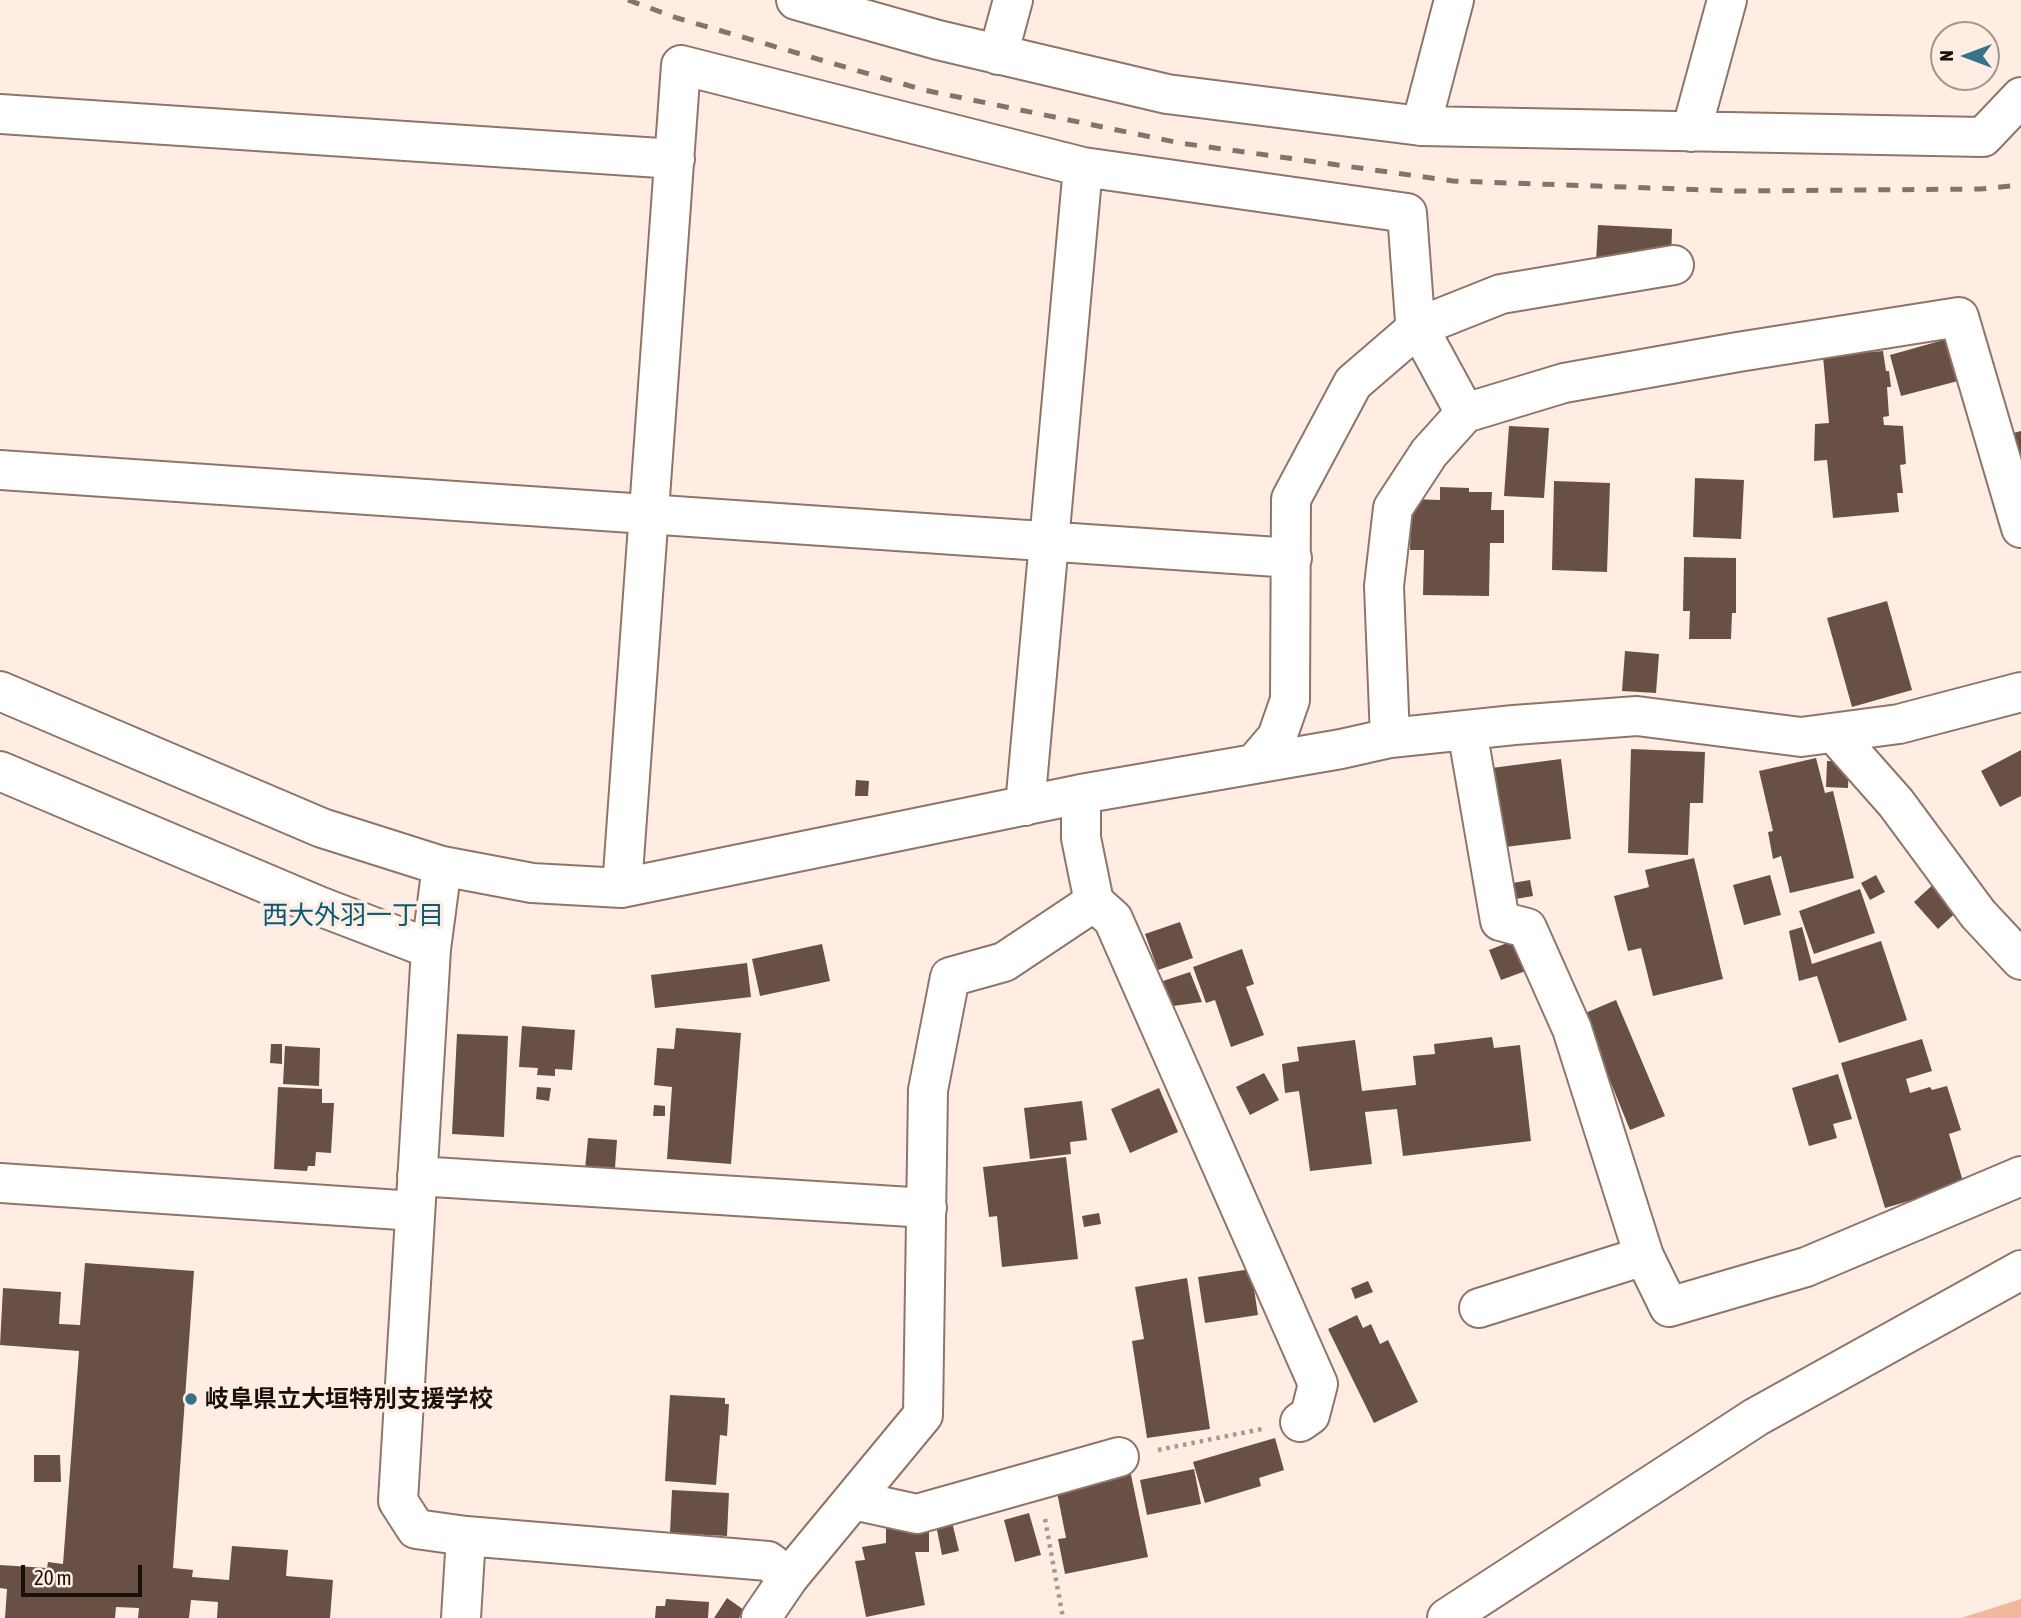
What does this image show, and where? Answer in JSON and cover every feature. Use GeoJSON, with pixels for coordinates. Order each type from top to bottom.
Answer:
{"type":"FeatureCollection","features":[{"type":"Feature","properties":{"kind":"street"},"geometry":{"type":"LineString","coordinates":[[796,0],[938,40],[1167,93],[1421,126],[1983,137],[2021,97]]}},
{"type":"Feature","properties":{"kind":"street"},"geometry":{"type":"LineString","coordinates":[[998,55],[1013,0]]}},
{"type":"Feature","properties":{"kind":"street"},"geometry":{"type":"LineString","coordinates":[[1421,126],[1454,0]]}},
{"type":"Feature","properties":{"kind":"street"},"geometry":{"type":"LineString","coordinates":[[1691,132],[1727,0]]}},
{"type":"Feature","properties":{"kind":"street"},"geometry":{"type":"LineString","coordinates":[[622,888],[681,65],[1083,167],[1407,213],[1415,321],[1465,413]]}},
{"type":"Feature","properties":{"kind":"street"},"geometry":{"type":"LineString","coordinates":[[0,114],[675,159]]}},
{"type":"Feature","properties":{"kind":"street"},"geometry":{"type":"LineString","coordinates":[[1025,806],[1083,167]]}},
{"type":"Feature","properties":{"kind":"street"},"geometry":{"type":"LineString","coordinates":[[1254,764],[1277,737],[1290,699],[1292,499],[1353,383],[1418,327],[1501,293],[1674,265]]}},
{"type":"Feature","properties":{"kind":"street"},"geometry":{"type":"LineString","coordinates":[[1390,738],[1384,586],[1393,508],[1429,453],[1465,413],[1564,383],[1959,317],[2021,528]]}},
{"type":"Feature","properties":{"kind":"street"},"geometry":{"type":"LineString","coordinates":[[0,470],[1292,558]]}},
{"type":"Feature","properties":{"kind":"street"},"geometry":{"type":"LineString","coordinates":[[0,691],[321,828],[442,866],[533,884],[622,888],[1081,794],[1390,738],[1637,716],[1801,737],[1899,724],[2021,692]]}},
{"type":"Feature","properties":{"kind":"street"},"geometry":{"type":"LineString","coordinates":[[1467,730],[1500,920],[1527,928],[1573,1029],[1644,1256],[1669,1307],[1806,1267],[2021,1176]]}},
{"type":"Feature","properties":{"kind":"street"},"geometry":{"type":"LineString","coordinates":[[1834,733],[1896,803],[1978,914],[2021,960]]}},
{"type":"Feature","properties":{"kind":"street"},"geometry":{"type":"LineString","coordinates":[[0,771],[319,906],[431,949]]}},
{"type":"Feature","properties":{"kind":"street"},"geometry":{"type":"LineString","coordinates":[[1081,794],[1081,838],[1094,902],[1113,919],[1318,1384],[1310,1415],[1300,1422]]}},
{"type":"Feature","properties":{"kind":"street"},"geometry":{"type":"LineString","coordinates":[[442,866],[431,949],[398,1501],[416,1529],[466,1536],[768,1561],[789,1577]]}},
{"type":"Feature","properties":{"kind":"street"},"geometry":{"type":"LineString","coordinates":[[761,1618],[789,1577],[923,1415],[928,1090],[950,977],[1004,962],[1094,902]]}},
{"type":"Feature","properties":{"kind":"street"},"geometry":{"type":"LineString","coordinates":[[0,1183],[928,1208]]}},
{"type":"Feature","properties":{"kind":"street"},"geometry":{"type":"LineString","coordinates":[[1479,1308],[1644,1256]]}},
{"type":"Feature","properties":{"kind":"street"},"geometry":{"type":"LineString","coordinates":[[1447,1618],[1756,1417],[2021,1270]]}},
{"type":"Feature","properties":{"kind":"street"},"geometry":{"type":"LineString","coordinates":[[853,1500],[917,1514],[1119,1457]]}},
{"type":"Feature","properties":{"kind":"street"},"geometry":{"type":"LineString","coordinates":[[461,1618],[466,1536]]}},
{"type":"Feature","properties":{"kind":"path"},"geometry":{"type":"LineString","coordinates":[[1119,1457],[1300,1422]]}},
{"type":"Feature","properties":{"kind":"path"},"geometry":{"type":"LineString","coordinates":[[1037,1480],[1063,1618]]}},
{"type":"Feature","properties":{"kind":"shaded area"},"geometry":{"type":"Polygon","coordinates":[[[2021,1599],[2021,1618],[1961,1618],[2021,1599]]]}},
{"type":"Feature","properties":{"kind":"building"},"geometry":{"type":"Polygon","coordinates":[[[1598,225],[1672,229],[1671,260],[1596,262],[1598,225]]]}},
{"type":"Feature","properties":{"kind":"building"},"geometry":{"type":"Polygon","coordinates":[[[1947,339],[1958,381],[1901,396],[1890,355],[1947,339]]]}},
{"type":"Feature","properties":{"kind":"building"},"geometry":{"type":"Polygon","coordinates":[[[1883,351],[1891,387],[1887,387],[1889,416],[1883,417],[1884,425],[1903,426],[1906,464],[1900,465],[1903,493],[1897,493],[1899,512],[1833,518],[1827,460],[1814,461],[1815,424],[1829,423],[1823,356],[1883,351]]]}},
{"type":"Feature","properties":{"kind":"building"},"geometry":{"type":"Polygon","coordinates":[[[1509,426],[1549,428],[1544,498],[1504,496],[1509,426]]]}},
{"type":"Feature","properties":{"kind":"building"},"geometry":{"type":"Polygon","coordinates":[[[2021,431],[2021,474],[2009,434],[2021,431]]]}},
{"type":"Feature","properties":{"kind":"building"},"geometry":{"type":"Polygon","coordinates":[[[1695,478],[1744,480],[1741,539],[1693,537],[1695,478]]]}},
{"type":"Feature","properties":{"kind":"building"},"geometry":{"type":"Polygon","coordinates":[[[1554,481],[1610,483],[1607,572],[1552,570],[1554,481]]]}},
{"type":"Feature","properties":{"kind":"building"},"geometry":{"type":"Polygon","coordinates":[[[1440,487],[1469,488],[1469,492],[1492,492],[1491,510],[1504,510],[1504,543],[1490,543],[1489,596],[1423,595],[1424,550],[1410,550],[1411,499],[1440,500],[1440,487]]]}},
{"type":"Feature","properties":{"kind":"building"},"geometry":{"type":"Polygon","coordinates":[[[1684,557],[1736,558],[1736,613],[1732,613],[1731,639],[1689,639],[1690,611],[1683,611],[1684,557]]]}},
{"type":"Feature","properties":{"kind":"building"},"geometry":{"type":"Polygon","coordinates":[[[1887,601],[1912,690],[1852,707],[1827,618],[1887,601]]]}},
{"type":"Feature","properties":{"kind":"building"},"geometry":{"type":"Polygon","coordinates":[[[1625,651],[1659,654],[1656,693],[1622,691],[1625,651]]]}},
{"type":"Feature","properties":{"kind":"building"},"geometry":{"type":"Polygon","coordinates":[[[1631,749],[1705,752],[1703,803],[1690,803],[1688,855],[1628,853],[1631,749]]]}},
{"type":"Feature","properties":{"kind":"building"},"geometry":{"type":"Polygon","coordinates":[[[2021,750],[2021,796],[2000,807],[1981,771],[2021,750]]]}},
{"type":"Feature","properties":{"kind":"building"},"geometry":{"type":"Polygon","coordinates":[[[1816,758],[1825,793],[1833,791],[1854,878],[1790,893],[1781,856],[1773,859],[1768,832],[1773,831],[1759,771],[1816,758]]]}},
{"type":"Feature","properties":{"kind":"building"},"geometry":{"type":"Polygon","coordinates":[[[1561,759],[1571,839],[1505,847],[1484,769],[1561,759]]]}},
{"type":"Feature","properties":{"kind":"building"},"geometry":{"type":"Polygon","coordinates":[[[1827,761],[1849,761],[1848,788],[1826,787],[1827,761]]]}},
{"type":"Feature","properties":{"kind":"building"},"geometry":{"type":"Polygon","coordinates":[[[856,780],[869,781],[868,796],[855,796],[856,780]]]}},
{"type":"Feature","properties":{"kind":"building"},"geometry":{"type":"Polygon","coordinates":[[[1694,858],[1723,979],[1653,996],[1641,948],[1628,951],[1614,896],[1649,887],[1645,870],[1694,858]]]}},
{"type":"Feature","properties":{"kind":"building"},"geometry":{"type":"Polygon","coordinates":[[[1770,875],[1781,915],[1744,925],[1733,885],[1770,875]]]}},
{"type":"Feature","properties":{"kind":"building"},"geometry":{"type":"Polygon","coordinates":[[[1876,875],[1885,892],[1870,900],[1861,883],[1876,875]]]}},
{"type":"Feature","properties":{"kind":"building"},"geometry":{"type":"Polygon","coordinates":[[[1530,880],[1533,896],[1504,901],[1501,885],[1530,880]]]}},
{"type":"Feature","properties":{"kind":"building"},"geometry":{"type":"Polygon","coordinates":[[[1937,881],[1961,908],[1938,929],[1914,902],[1937,881]]]}},
{"type":"Feature","properties":{"kind":"building"},"geometry":{"type":"Polygon","coordinates":[[[1860,889],[1875,933],[1814,954],[1799,911],[1860,889]]]}},
{"type":"Feature","properties":{"kind":"building"},"geometry":{"type":"Polygon","coordinates":[[[1180,922],[1193,958],[1158,970],[1145,934],[1180,922]]]}},
{"type":"Feature","properties":{"kind":"building"},"geometry":{"type":"Polygon","coordinates":[[[1802,927],[1812,964],[1881,941],[1907,1020],[1839,1043],[1817,976],[1799,981],[1789,931],[1802,927]]]}},
{"type":"Feature","properties":{"kind":"building"},"geometry":{"type":"Polygon","coordinates":[[[1520,938],[1531,969],[1501,980],[1489,950],[1520,938]]]}},
{"type":"Feature","properties":{"kind":"building"},"geometry":{"type":"Polygon","coordinates":[[[822,944],[830,981],[760,996],[752,959],[822,944]]]}},
{"type":"Feature","properties":{"kind":"building"},"geometry":{"type":"Polygon","coordinates":[[[1242,949],[1254,984],[1246,987],[1264,1035],[1231,1047],[1215,1000],[1206,1003],[1193,967],[1242,949]]]}},
{"type":"Feature","properties":{"kind":"building"},"geometry":{"type":"Polygon","coordinates":[[[747,963],[751,997],[655,1008],[651,975],[747,963]]]}},
{"type":"Feature","properties":{"kind":"building"},"geometry":{"type":"Polygon","coordinates":[[[1190,972],[1202,1002],[1166,1007],[1157,983],[1190,972]]]}},
{"type":"Feature","properties":{"kind":"building"},"geometry":{"type":"Polygon","coordinates":[[[1616,1000],[1665,1116],[1630,1130],[1583,1014],[1616,1000]]]}},
{"type":"Feature","properties":{"kind":"building"},"geometry":{"type":"Polygon","coordinates":[[[522,1026],[575,1030],[572,1070],[555,1069],[555,1076],[537,1075],[538,1068],[519,1067],[522,1026]]]}},
{"type":"Feature","properties":{"kind":"building"},"geometry":{"type":"Polygon","coordinates":[[[676,1028],[741,1033],[731,1164],[667,1159],[672,1087],[654,1085],[657,1048],[674,1049],[676,1028]]]}},
{"type":"Feature","properties":{"kind":"building"},"geometry":{"type":"Polygon","coordinates":[[[457,1034],[508,1036],[504,1137],[452,1134],[457,1034]]]}},
{"type":"Feature","properties":{"kind":"building"},"geometry":{"type":"Polygon","coordinates":[[[1492,1037],[1494,1048],[1520,1045],[1531,1141],[1403,1156],[1397,1109],[1365,1112],[1372,1164],[1310,1171],[1299,1091],[1285,1093],[1282,1064],[1299,1061],[1297,1047],[1355,1040],[1362,1091],[1416,1085],[1413,1056],[1435,1054],[1434,1044],[1492,1037]]]}},
{"type":"Feature","properties":{"kind":"building"},"geometry":{"type":"Polygon","coordinates":[[[1922,1039],[1932,1071],[1906,1079],[1910,1093],[1930,1087],[1932,1090],[1947,1086],[1961,1130],[1949,1134],[1964,1185],[1885,1208],[1841,1063],[1922,1039]]]}},
{"type":"Feature","properties":{"kind":"building"},"geometry":{"type":"Polygon","coordinates":[[[271,1044],[282,1044],[282,1064],[270,1063],[271,1044]]]}},
{"type":"Feature","properties":{"kind":"building"},"geometry":{"type":"Polygon","coordinates":[[[285,1046],[320,1048],[319,1086],[283,1084],[285,1046]]]}},
{"type":"Feature","properties":{"kind":"building"},"geometry":{"type":"Polygon","coordinates":[[[1264,1073],[1279,1100],[1250,1115],[1236,1087],[1264,1073]]]}},
{"type":"Feature","properties":{"kind":"building"},"geometry":{"type":"Polygon","coordinates":[[[1838,1074],[1852,1119],[1833,1124],[1837,1138],[1809,1146],[1792,1088],[1838,1074]]]}},
{"type":"Feature","properties":{"kind":"building"},"geometry":{"type":"Polygon","coordinates":[[[278,1087],[322,1089],[322,1103],[334,1103],[331,1153],[316,1152],[315,1166],[308,1166],[307,1171],[274,1169],[278,1087]]]}},
{"type":"Feature","properties":{"kind":"building"},"geometry":{"type":"Polygon","coordinates":[[[537,1087],[551,1088],[549,1101],[536,1099],[537,1087]]]}},
{"type":"Feature","properties":{"kind":"building"},"geometry":{"type":"Polygon","coordinates":[[[1159,1088],[1178,1132],[1130,1153],[1111,1109],[1159,1088]]]}},
{"type":"Feature","properties":{"kind":"building"},"geometry":{"type":"Polygon","coordinates":[[[1082,1101],[1087,1140],[1070,1142],[1071,1154],[1030,1159],[1024,1108],[1082,1101]]]}},
{"type":"Feature","properties":{"kind":"building"},"geometry":{"type":"Polygon","coordinates":[[[654,1105],[665,1106],[665,1116],[653,1116],[654,1105]]]}},
{"type":"Feature","properties":{"kind":"building"},"geometry":{"type":"Polygon","coordinates":[[[588,1138],[617,1140],[614,1182],[584,1180],[588,1138]]]}},
{"type":"Feature","properties":{"kind":"building"},"geometry":{"type":"Polygon","coordinates":[[[1066,1157],[1078,1259],[1002,1267],[997,1216],[989,1217],[983,1167],[1066,1157]]]}},
{"type":"Feature","properties":{"kind":"building"},"geometry":{"type":"Polygon","coordinates":[[[1099,1213],[1101,1224],[1084,1227],[1082,1216],[1099,1213]]]}},
{"type":"Feature","properties":{"kind":"building"},"geometry":{"type":"Polygon","coordinates":[[[85,1263],[194,1271],[173,1568],[193,1570],[192,1577],[229,1580],[232,1546],[288,1550],[286,1576],[333,1580],[330,1618],[217,1618],[218,1602],[191,1600],[189,1618],[138,1618],[139,1608],[116,1607],[115,1618],[5,1618],[7,1589],[0,1588],[0,1565],[47,1568],[48,1562],[63,1564],[79,1351],[0,1345],[3,1288],[61,1292],[59,1324],[80,1325],[85,1263]]]}},
{"type":"Feature","properties":{"kind":"building"},"geometry":{"type":"Polygon","coordinates":[[[1251,1269],[1258,1315],[1205,1323],[1198,1277],[1251,1269]]]}},
{"type":"Feature","properties":{"kind":"building"},"geometry":{"type":"Polygon","coordinates":[[[1187,1278],[1210,1429],[1147,1438],[1132,1341],[1144,1339],[1135,1287],[1187,1278]]]}},
{"type":"Feature","properties":{"kind":"building"},"geometry":{"type":"Polygon","coordinates":[[[1368,1281],[1373,1292],[1355,1299],[1351,1288],[1368,1281]]]}},
{"type":"Feature","properties":{"kind":"building"},"geometry":{"type":"Polygon","coordinates":[[[1357,1315],[1363,1328],[1371,1324],[1380,1344],[1388,1340],[1418,1402],[1374,1423],[1328,1329],[1357,1315]]]}},
{"type":"Feature","properties":{"kind":"building"},"geometry":{"type":"Polygon","coordinates":[[[670,1395],[725,1398],[725,1404],[729,1404],[727,1436],[720,1435],[716,1485],[665,1481],[670,1395]]]}},
{"type":"Feature","properties":{"kind":"building"},"geometry":{"type":"Polygon","coordinates":[[[1275,1438],[1284,1470],[1259,1478],[1261,1486],[1205,1503],[1193,1462],[1275,1438]]]}},
{"type":"Feature","properties":{"kind":"building"},"geometry":{"type":"Polygon","coordinates":[[[34,1455],[60,1455],[61,1482],[34,1482],[34,1455]]]}},
{"type":"Feature","properties":{"kind":"building"},"geometry":{"type":"Polygon","coordinates":[[[1194,1469],[1201,1504],[1147,1515],[1140,1480],[1194,1469]]]}},
{"type":"Feature","properties":{"kind":"building"},"geometry":{"type":"Polygon","coordinates":[[[1130,1470],[1148,1557],[1065,1574],[1058,1539],[1066,1538],[1057,1492],[1130,1470]]]}},
{"type":"Feature","properties":{"kind":"building"},"geometry":{"type":"Polygon","coordinates":[[[672,1490],[729,1493],[727,1536],[670,1533],[672,1490]]]}},
{"type":"Feature","properties":{"kind":"building"},"geometry":{"type":"Polygon","coordinates":[[[1029,1513],[1041,1555],[1015,1562],[1004,1520],[1029,1513]]]}},
{"type":"Feature","properties":{"kind":"building"},"geometry":{"type":"Polygon","coordinates":[[[952,1522],[959,1551],[942,1555],[936,1525],[952,1522]]]}},
{"type":"Feature","properties":{"kind":"building"},"geometry":{"type":"Polygon","coordinates":[[[886,1527],[929,1527],[929,1552],[915,1552],[925,1605],[866,1617],[855,1561],[865,1560],[862,1547],[886,1543],[886,1527]]]}},
{"type":"Feature","properties":{"kind":"building"},"geometry":{"type":"Polygon","coordinates":[[[727,1598],[744,1610],[739,1618],[714,1618],[727,1598]]]}},
{"type":"Feature","properties":{"kind":"building"},"geometry":{"type":"Polygon","coordinates":[[[666,1599],[709,1602],[708,1618],[655,1618],[656,1606],[665,1606],[666,1599]]]}},
{"type":"Feature","properties":{"kind":"railway"},"geometry":{"type":"LineString","coordinates":[[628,0],[677,18],[924,90],[1180,143],[1453,181],[1737,191],[1980,189],[2021,185]]}},
{"type":"Feature","properties":{"kind":"place","name":"岐阜県立大垣特別支援学校"},"geometry":{"type":"Point","coordinates":[191,1399]}},
{"type":"Feature","properties":{"kind":"district","name":"西大外羽一丁目"},"geometry":{"type":"Point","coordinates":[353,916]}}]}
